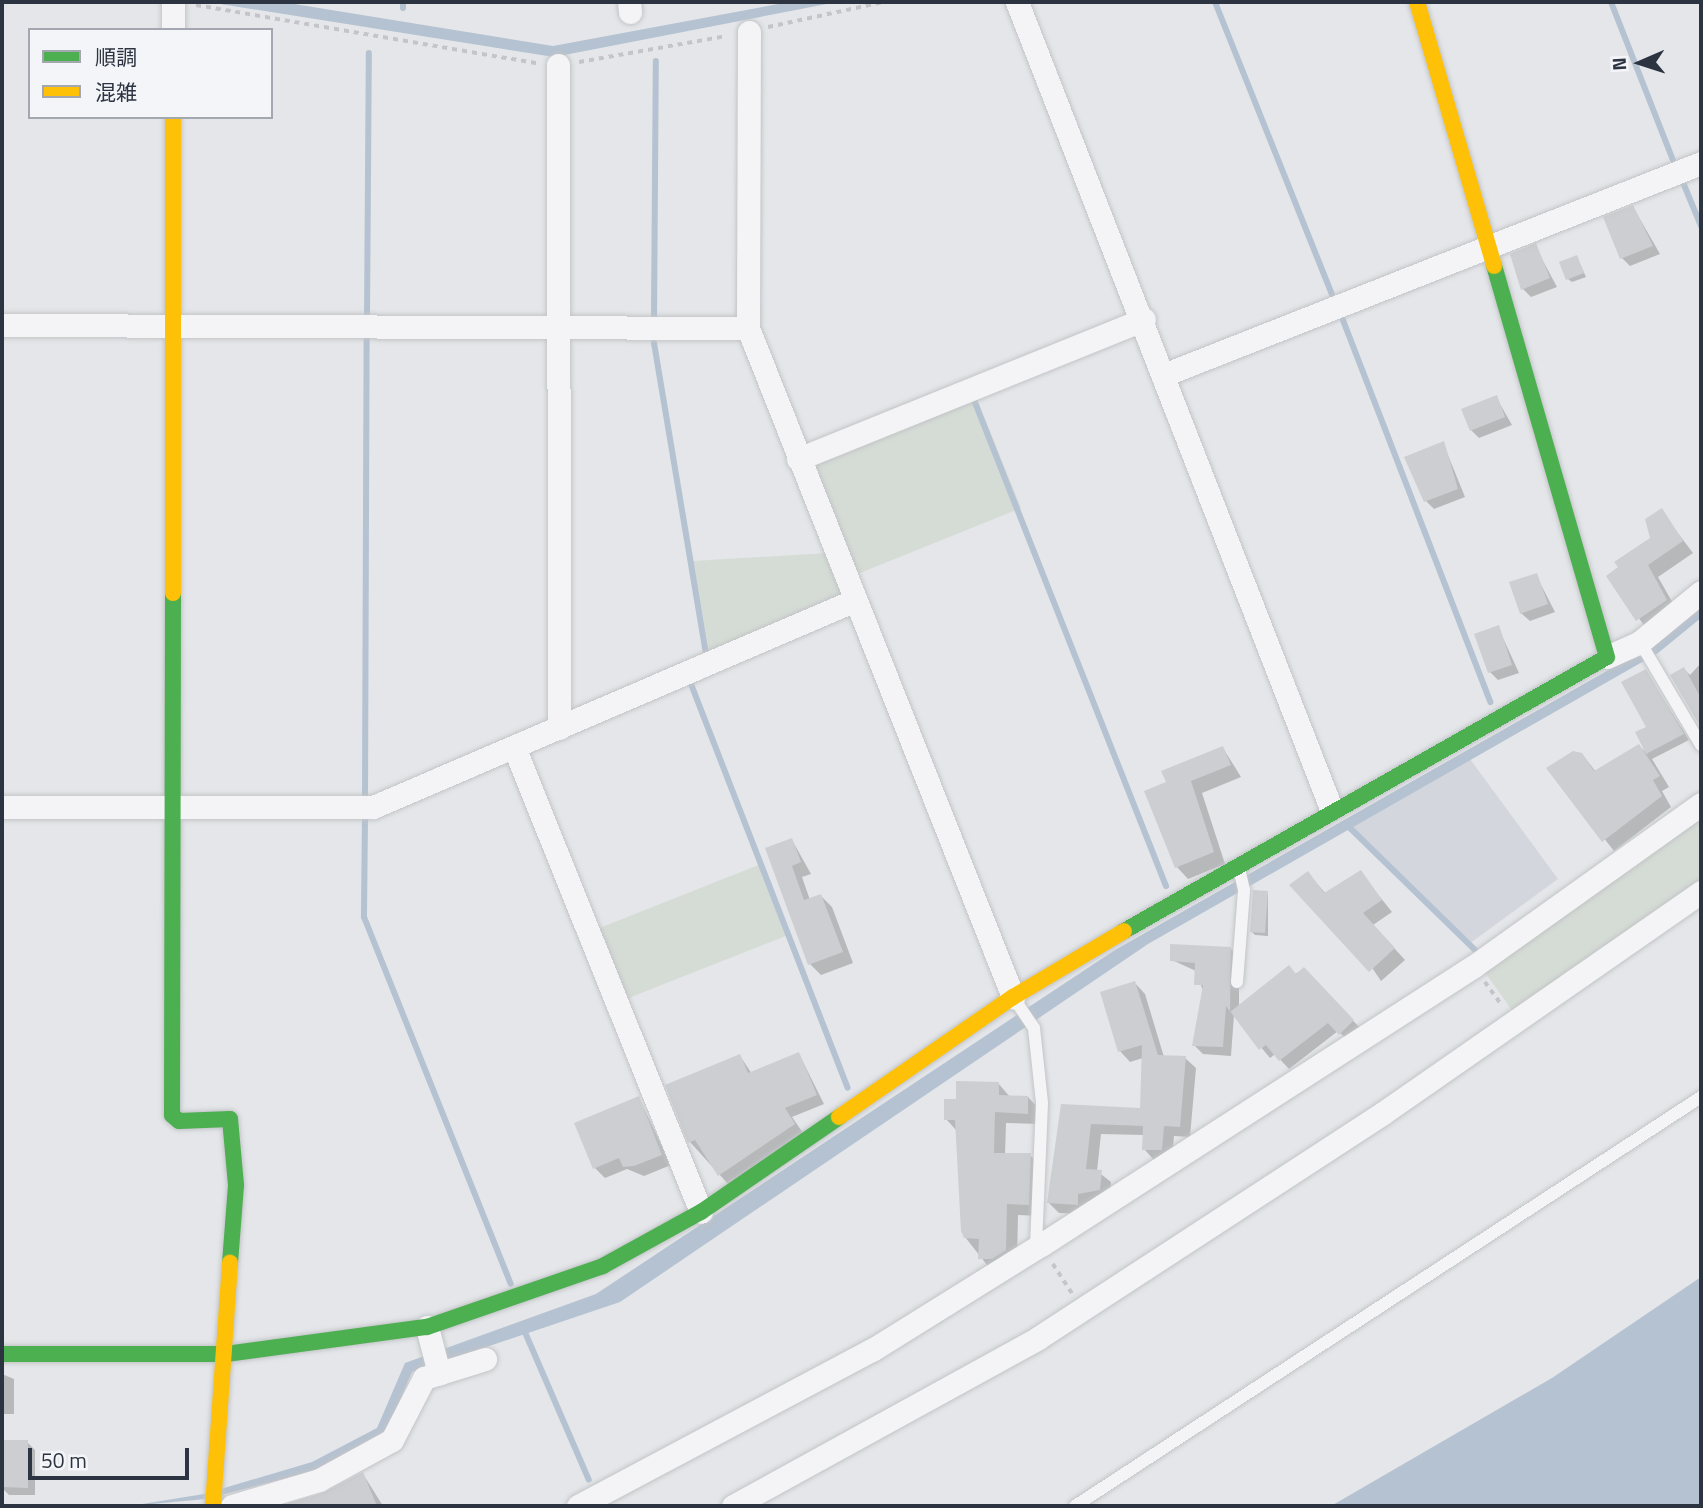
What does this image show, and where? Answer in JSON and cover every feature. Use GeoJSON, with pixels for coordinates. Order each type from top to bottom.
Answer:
{"type":"FeatureCollection","features":[{"type":"Feature","properties":{"kind":"street"},"geometry":{"type":"LineString","coordinates":[[1017,2],[1166,374],[1331,808]]}},
{"type":"Feature","properties":{"kind":"street"},"geometry":{"type":"LineString","coordinates":[[1417,2],[1606,657]]}},
{"type":"Feature","properties":{"kind":"street"},"geometry":{"type":"LineString","coordinates":[[174,28],[182,3]]}},
{"type":"Feature","properties":{"kind":"street"},"geometry":{"type":"LineString","coordinates":[[750,32],[748,328],[853,601],[1013,997]]}},
{"type":"Feature","properties":{"kind":"street"},"geometry":{"type":"LineString","coordinates":[[558,65],[559,727]]}},
{"type":"Feature","properties":{"kind":"street"},"geometry":{"type":"LineString","coordinates":[[173,119],[172,1115],[179,1121],[230,1119],[236,1185],[215,1483],[219,1506],[319,1480],[392,1440],[434,1353],[701,1212],[1013,997],[1239,869],[1331,808],[1606,657],[1642,645],[1701,592]]}},
{"type":"Feature","properties":{"kind":"street"},"geometry":{"type":"LineString","coordinates":[[1166,374],[1701,163]]}},
{"type":"Feature","properties":{"kind":"street"},"geometry":{"type":"LineString","coordinates":[[798,459],[1144,319]]}},
{"type":"Feature","properties":{"kind":"street"},"geometry":{"type":"LineString","coordinates":[[2,326],[748,328]]}},
{"type":"Feature","properties":{"kind":"street"},"geometry":{"type":"LineString","coordinates":[[2,807],[373,807],[853,601]]}},
{"type":"Feature","properties":{"kind":"street"},"geometry":{"type":"LineString","coordinates":[[514,747],[701,1212]]}},
{"type":"Feature","properties":{"kind":"street"},"geometry":{"type":"LineString","coordinates":[[578,1506],[872,1350],[1038,1247],[1474,966],[1701,804]]}},
{"type":"Feature","properties":{"kind":"street"},"geometry":{"type":"LineString","coordinates":[[733,1506],[844,1450],[1082,1309],[1514,1022],[1701,892]]}},
{"type":"Feature","properties":{"kind":"street"},"geometry":{"type":"LineString","coordinates":[[2,1354],[434,1353],[485,1359]]}},
{"type":"Feature","properties":{"kind":"lane"},"geometry":{"type":"LineString","coordinates":[[1642,645],[1701,745]]}},
{"type":"Feature","properties":{"kind":"lane"},"geometry":{"type":"LineString","coordinates":[[1237,982],[1244,890],[1239,869]]}},
{"type":"Feature","properties":{"kind":"lane"},"geometry":{"type":"LineString","coordinates":[[1013,997],[1034,1028],[1042,1104],[1038,1247]]}},
{"type":"Feature","properties":{"kind":"lane"},"geometry":{"type":"LineString","coordinates":[[1075,1506],[1701,1097]]}},
{"type":"Feature","properties":{"kind":"path"},"geometry":{"type":"LineString","coordinates":[[182,3],[558,65],[750,32],[884,2]]}},
{"type":"Feature","properties":{"kind":"path"},"geometry":{"type":"LineString","coordinates":[[1474,966],[1514,1022]]}},
{"type":"Feature","properties":{"kind":"path"},"geometry":{"type":"LineString","coordinates":[[1038,1247],[1082,1309]]}},
{"type":"Feature","properties":{"kind":"shaded area"},"geometry":{"type":"Polygon","coordinates":[[[977,399],[1021,508],[850,577],[807,467],[977,399]]]}},
{"type":"Feature","properties":{"kind":"shaded area"},"geometry":{"type":"Polygon","coordinates":[[[829,553],[844,598],[710,656],[693,561],[829,553]]]}},
{"type":"Feature","properties":{"kind":"shaded area"},"geometry":{"type":"Polygon","coordinates":[[[1470,759],[1558,879],[1469,944],[1349,827],[1470,759]]]}},
{"type":"Feature","properties":{"kind":"shaded area"},"geometry":{"type":"Polygon","coordinates":[[[1701,811],[1701,881],[1512,1010],[1481,967],[1701,811]]]}},
{"type":"Feature","properties":{"kind":"shaded area"},"geometry":{"type":"Polygon","coordinates":[[[761,864],[788,935],[621,1001],[592,931],[761,864]]]}},
{"type":"Feature","properties":{"kind":"water"},"geometry":{"type":"Polygon","coordinates":[[[208,2],[282,2],[553,46],[789,2],[837,2],[554,57],[208,2]]]}},
{"type":"Feature","properties":{"kind":"water"},"geometry":{"type":"Polygon","coordinates":[[[1701,607],[1701,618],[1658,653],[1148,944],[620,1302],[412,1372],[385,1435],[317,1470],[206,1499],[130,1506],[204,1494],[312,1462],[377,1428],[405,1363],[596,1294],[1115,950],[1656,643],[1701,607]]]}},
{"type":"Feature","properties":{"kind":"water"},"geometry":{"type":"Polygon","coordinates":[[[1701,1277],[1701,1506],[1331,1506],[1552,1378],[1701,1277]]]}},
{"type":"Feature","properties":{"kind":"building"},"geometry":{"type":"Polygon","coordinates":[[[1633,205],[1653,246],[1620,259],[1603,217],[1633,205]]]}},
{"type":"Feature","properties":{"kind":"building"},"geometry":{"type":"Polygon","coordinates":[[[1536,243],[1550,278],[1521,290],[1510,254],[1536,243]]]}},
{"type":"Feature","properties":{"kind":"building"},"geometry":{"type":"Polygon","coordinates":[[[1577,255],[1584,273],[1566,280],[1559,262],[1577,255]]]}},
{"type":"Feature","properties":{"kind":"building"},"geometry":{"type":"Polygon","coordinates":[[[1497,395],[1505,417],[1470,431],[1461,409],[1497,395]]]}},
{"type":"Feature","properties":{"kind":"building"},"geometry":{"type":"Polygon","coordinates":[[[1444,441],[1458,489],[1424,502],[1404,457],[1444,441]]]}},
{"type":"Feature","properties":{"kind":"building"},"geometry":{"type":"Polygon","coordinates":[[[1662,508],[1683,541],[1648,565],[1667,600],[1636,621],[1606,576],[1618,567],[1614,562],[1650,538],[1645,519],[1662,508]]]}},
{"type":"Feature","properties":{"kind":"building"},"geometry":{"type":"Polygon","coordinates":[[[1537,573],[1548,604],[1520,614],[1509,582],[1537,573]]]}},
{"type":"Feature","properties":{"kind":"building"},"geometry":{"type":"Polygon","coordinates":[[[1499,625],[1512,665],[1488,673],[1474,634],[1499,625]]]}},
{"type":"Feature","properties":{"kind":"building"},"geometry":{"type":"Polygon","coordinates":[[[1684,667],[1701,698],[1700,726],[1670,675],[1684,667]]]}},
{"type":"Feature","properties":{"kind":"building"},"geometry":{"type":"Polygon","coordinates":[[[1646,669],[1684,734],[1646,754],[1635,732],[1646,727],[1621,682],[1646,669]]]}},
{"type":"Feature","properties":{"kind":"building"},"geometry":{"type":"Polygon","coordinates":[[[1639,744],[1660,776],[1653,780],[1662,796],[1602,842],[1546,768],[1573,751],[1582,753],[1594,771],[1639,744]]]}},
{"type":"Feature","properties":{"kind":"building"},"geometry":{"type":"Polygon","coordinates":[[[1223,746],[1231,765],[1191,781],[1214,852],[1175,868],[1144,791],[1166,782],[1161,771],[1223,746]]]}},
{"type":"Feature","properties":{"kind":"building"},"geometry":{"type":"Polygon","coordinates":[[[792,838],[801,862],[792,866],[804,900],[821,894],[843,952],[808,965],[765,848],[792,838]]]}},
{"type":"Feature","properties":{"kind":"building"},"geometry":{"type":"Polygon","coordinates":[[[1361,870],[1382,900],[1363,913],[1395,948],[1369,972],[1289,885],[1308,871],[1324,893],[1361,870]]]}},
{"type":"Feature","properties":{"kind":"building"},"geometry":{"type":"Polygon","coordinates":[[[1253,890],[1268,891],[1265,933],[1250,932],[1253,890]]]}},
{"type":"Feature","properties":{"kind":"building"},"geometry":{"type":"Polygon","coordinates":[[[1170,944],[1231,947],[1230,1011],[1226,1006],[1223,1047],[1192,1046],[1203,985],[1194,985],[1195,963],[1170,961],[1170,944]]]}},
{"type":"Feature","properties":{"kind":"building"},"geometry":{"type":"Polygon","coordinates":[[[1289,965],[1296,974],[1304,967],[1354,1020],[1339,1035],[1328,1023],[1279,1061],[1266,1045],[1259,1050],[1230,1012],[1289,965]]]}},
{"type":"Feature","properties":{"kind":"building"},"geometry":{"type":"Polygon","coordinates":[[[1135,981],[1158,1055],[1186,1056],[1180,1127],[1164,1126],[1162,1150],[1142,1150],[1143,1126],[1091,1124],[1086,1169],[1102,1170],[1100,1190],[1078,1194],[1078,1205],[1047,1203],[1061,1104],[1140,1108],[1142,1045],[1118,1052],[1100,992],[1135,981]]]}},
{"type":"Feature","properties":{"kind":"building"},"geometry":{"type":"Polygon","coordinates":[[[799,1052],[817,1095],[785,1108],[795,1124],[718,1176],[695,1140],[688,1143],[665,1085],[740,1054],[748,1073],[799,1052]]]}},
{"type":"Feature","properties":{"kind":"building"},"geometry":{"type":"Polygon","coordinates":[[[956,1081],[999,1082],[999,1095],[1028,1096],[1028,1114],[995,1112],[994,1153],[1031,1153],[1029,1205],[1007,1204],[1006,1250],[992,1259],[978,1259],[979,1239],[964,1238],[961,1231],[955,1120],[944,1120],[944,1099],[956,1099],[956,1081]]]}},
{"type":"Feature","properties":{"kind":"building"},"geometry":{"type":"Polygon","coordinates":[[[639,1096],[662,1155],[634,1166],[623,1167],[619,1158],[593,1169],[574,1123],[639,1096]]]}},
{"type":"Feature","properties":{"kind":"building"},"geometry":{"type":"Polygon","coordinates":[[[2,1440],[28,1440],[28,1488],[2,1487],[2,1440]]]}},
{"type":"Feature","properties":{"kind":"building"},"geometry":{"type":"Polygon","coordinates":[[[363,1472],[377,1506],[280,1506],[323,1493],[363,1472]]]}},
{"type":"Feature","properties":{"kind":"waterway"},"geometry":{"type":"LineString","coordinates":[[403,2],[403,8]]}},
{"type":"Feature","properties":{"kind":"waterway"},"geometry":{"type":"LineString","coordinates":[[1215,2],[1335,302]]}},
{"type":"Feature","properties":{"kind":"waterway"},"geometry":{"type":"LineString","coordinates":[[1611,2],[1673,160]]}},
{"type":"Feature","properties":{"kind":"waterway"},"geometry":{"type":"LineString","coordinates":[[367,317],[369,53]]}},
{"type":"Feature","properties":{"kind":"waterway"},"geometry":{"type":"LineString","coordinates":[[654,320],[656,61]]}},
{"type":"Feature","properties":{"kind":"waterway"},"geometry":{"type":"LineString","coordinates":[[1682,180],[1701,226]]}},
{"type":"Feature","properties":{"kind":"waterway"},"geometry":{"type":"LineString","coordinates":[[1341,315],[1490,702]]}},
{"type":"Feature","properties":{"kind":"waterway"},"geometry":{"type":"LineString","coordinates":[[365,802],[367,336]]}},
{"type":"Feature","properties":{"kind":"waterway"},"geometry":{"type":"LineString","coordinates":[[654,343],[706,655]]}},
{"type":"Feature","properties":{"kind":"waterway"},"geometry":{"type":"LineString","coordinates":[[972,395],[1166,886]]}},
{"type":"Feature","properties":{"kind":"waterway"},"geometry":{"type":"LineString","coordinates":[[691,684],[848,1088]]}},
{"type":"Feature","properties":{"kind":"waterway"},"geometry":{"type":"LineString","coordinates":[[365,817],[364,917],[511,1284]]}},
{"type":"Feature","properties":{"kind":"waterway"},"geometry":{"type":"LineString","coordinates":[[1349,827],[1475,950]]}},
{"type":"Feature","properties":{"kind":"waterway"},"geometry":{"type":"LineString","coordinates":[[524,1330],[589,1480]]}},
{"type":"Feature","properties":{"kind":"traffic: fast"},"geometry":{"type":"LineString","coordinates":[[1124,931],[1607,657],[1494,266]]}},
{"type":"Feature","properties":{"kind":"traffic: fast"},"geometry":{"type":"LineString","coordinates":[[173,593],[172,1115],[179,1121],[230,1119],[236,1185],[230,1263]]}},
{"type":"Feature","properties":{"kind":"traffic: fast"},"geometry":{"type":"LineString","coordinates":[[2,1354],[226,1354],[427,1327],[603,1266],[701,1212],[839,1117]]}},
{"type":"Feature","properties":{"kind":"traffic: slow"},"geometry":{"type":"LineString","coordinates":[[1417,2],[1494,266]]}},
{"type":"Feature","properties":{"kind":"traffic: slow"},"geometry":{"type":"LineString","coordinates":[[173,119],[173,593]]}},
{"type":"Feature","properties":{"kind":"traffic: slow"},"geometry":{"type":"LineString","coordinates":[[839,1117],[1013,997],[1124,931]]}},
{"type":"Feature","properties":{"kind":"traffic: slow"},"geometry":{"type":"LineString","coordinates":[[213,1506],[230,1263]]}}]}
